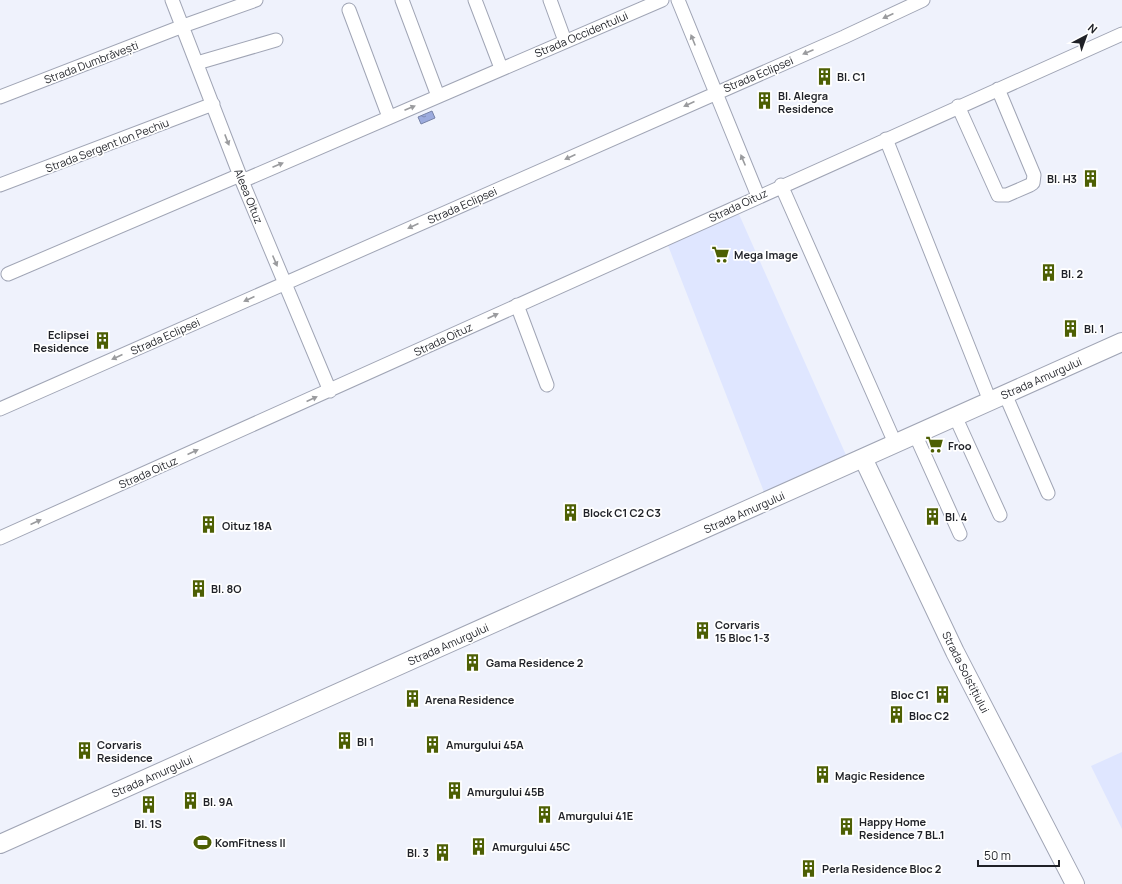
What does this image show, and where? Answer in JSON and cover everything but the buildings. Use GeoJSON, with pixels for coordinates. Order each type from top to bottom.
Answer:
{"type":"FeatureCollection","features":[{"type":"Feature","properties":{"kind":"street","name":"Aleea Oituz"},"geometry":{"type":"LineString","coordinates":[[172,0],[241,178],[330,391]]}},
{"type":"Feature","properties":{"kind":"street","name":"Strada Dumbrăvești"},"geometry":{"type":"LineString","coordinates":[[0,97],[183,26],[256,0]]}},
{"type":"Feature","properties":{"kind":"street"},"geometry":{"type":"LineString","coordinates":[[402,0],[438,96]]}},
{"type":"Feature","properties":{"kind":"street"},"geometry":{"type":"LineString","coordinates":[[475,0],[501,68]]}},
{"type":"Feature","properties":{"kind":"street"},"geometry":{"type":"LineString","coordinates":[[550,0],[565,41]]}},
{"type":"Feature","properties":{"kind":"street","name":"Strada Occidentului"},"geometry":{"type":"LineString","coordinates":[[8,274],[389,117],[662,0]]}},
{"type":"Feature","properties":{"kind":"street"},"geometry":{"type":"LineString","coordinates":[[678,0],[714,93],[758,196]]}},
{"type":"Feature","properties":{"kind":"street","name":"Strada Eclipsei"},"geometry":{"type":"LineString","coordinates":[[0,409],[844,37],[923,0]]}},
{"type":"Feature","properties":{"kind":"street"},"geometry":{"type":"LineString","coordinates":[[348,10],[389,117]]}},
{"type":"Feature","properties":{"kind":"street","name":"Strada Oituz"},"geometry":{"type":"LineString","coordinates":[[0,538],[330,391],[782,185],[1122,34]]}},
{"type":"Feature","properties":{"kind":"street"},"geometry":{"type":"LineString","coordinates":[[197,63],[276,40]]}},
{"type":"Feature","properties":{"kind":"street"},"geometry":{"type":"LineString","coordinates":[[958,106],[998,195],[1007,195],[1030,185],[1033,182],[1034,175],[998,89]]}},
{"type":"Feature","properties":{"kind":"street","name":"Strada Sergent Ion Pechiu"},"geometry":{"type":"LineString","coordinates":[[0,185],[213,104]]}},
{"type":"Feature","properties":{"kind":"street"},"geometry":{"type":"LineString","coordinates":[[886,139],[997,398],[1048,493]]}},
{"type":"Feature","properties":{"kind":"street"},"geometry":{"type":"LineString","coordinates":[[782,185],[895,443]]}},
{"type":"Feature","properties":{"kind":"street"},"geometry":{"type":"LineString","coordinates":[[517,305],[547,385]]}},
{"type":"Feature","properties":{"kind":"street","name":"Strada Amurgului"},"geometry":{"type":"LineString","coordinates":[[0,844],[1122,342]]}},
{"type":"Feature","properties":{"kind":"street"},"geometry":{"type":"LineString","coordinates":[[955,416],[1000,516]]}},
{"type":"Feature","properties":{"kind":"street"},"geometry":{"type":"LineString","coordinates":[[915,434],[960,534]]}},
{"type":"Feature","properties":{"kind":"street","name":"Strada Solstițiului"},"geometry":{"type":"LineString","coordinates":[[863,458],[955,652],[1075,884]]}},
{"type":"Feature","properties":{"kind":"shaded area"},"geometry":{"type":"Polygon","coordinates":[[[738,212],[846,455],[764,492],[667,243],[738,212]]]}},
{"type":"Feature","properties":{"kind":"shaded area"},"geometry":{"type":"Polygon","coordinates":[[[1122,752],[1122,829],[1091,766],[1122,752]]]}},
{"type":"Feature","properties":{"kind":"water"},"geometry":{"type":"Polygon","coordinates":[[[432,111],[435,118],[421,124],[418,117],[432,111]]]}},
{"type":"Feature","properties":{"kind":"place","name":"Bl. C1"},"geometry":{"type":"Point","coordinates":[824,76]}},
{"type":"Feature","properties":{"kind":"place","name":"Bl. Alegra Residence"},"geometry":{"type":"Point","coordinates":[765,101]}},
{"type":"Feature","properties":{"kind":"place","name":"Bl. H3"},"geometry":{"type":"Point","coordinates":[1090,178]}},
{"type":"Feature","properties":{"kind":"place","name":"Mega Image"},"geometry":{"type":"Point","coordinates":[721,254]}},
{"type":"Feature","properties":{"kind":"place","name":"Bl. 2"},"geometry":{"type":"Point","coordinates":[1048,273]}},
{"type":"Feature","properties":{"kind":"place","name":"Bl. 1"},"geometry":{"type":"Point","coordinates":[1071,328]}},
{"type":"Feature","properties":{"kind":"place","name":"Eclipsei Residence"},"geometry":{"type":"Point","coordinates":[102,340]}},
{"type":"Feature","properties":{"kind":"place","name":"Froo"},"geometry":{"type":"Point","coordinates":[935,445]}},
{"type":"Feature","properties":{"kind":"place","name":"Block C1 C2 C3"},"geometry":{"type":"Point","coordinates":[570,512]}},
{"type":"Feature","properties":{"kind":"place","name":"Bl. 4"},"geometry":{"type":"Point","coordinates":[932,516]}},
{"type":"Feature","properties":{"kind":"place","name":"Oituz 18A"},"geometry":{"type":"Point","coordinates":[209,525]}},
{"type":"Feature","properties":{"kind":"place","name":"Bl. 8O"},"geometry":{"type":"Point","coordinates":[198,588]}},
{"type":"Feature","properties":{"kind":"place","name":"Corvaris 15 Bloc 1-3"},"geometry":{"type":"Point","coordinates":[702,630]}},
{"type":"Feature","properties":{"kind":"place","name":"Gama Residence 2"},"geometry":{"type":"Point","coordinates":[473,662]}},
{"type":"Feature","properties":{"kind":"place","name":"Bloc C1"},"geometry":{"type":"Point","coordinates":[942,694]}},
{"type":"Feature","properties":{"kind":"place","name":"Arena Residence"},"geometry":{"type":"Point","coordinates":[412,699]}},
{"type":"Feature","properties":{"kind":"place","name":"Bloc C2"},"geometry":{"type":"Point","coordinates":[896,715]}},
{"type":"Feature","properties":{"kind":"place","name":"Bl 1"},"geometry":{"type":"Point","coordinates":[344,741]}},
{"type":"Feature","properties":{"kind":"place","name":"Amurgului 45A"},"geometry":{"type":"Point","coordinates":[433,744]}},
{"type":"Feature","properties":{"kind":"place","name":"Corvaris Residence"},"geometry":{"type":"Point","coordinates":[84,750]}},
{"type":"Feature","properties":{"kind":"place","name":"Magic Residence"},"geometry":{"type":"Point","coordinates":[822,775]}},
{"type":"Feature","properties":{"kind":"place","name":"Amurgului 45B"},"geometry":{"type":"Point","coordinates":[454,791]}},
{"type":"Feature","properties":{"kind":"place","name":"Bl. 9A"},"geometry":{"type":"Point","coordinates":[190,801]}},
{"type":"Feature","properties":{"kind":"place","name":"Bl. 1S"},"geometry":{"type":"Point","coordinates":[148,805]}},
{"type":"Feature","properties":{"kind":"place","name":"Amurgului 41E"},"geometry":{"type":"Point","coordinates":[545,815]}},
{"type":"Feature","properties":{"kind":"place","name":"Happy Home Residence 7 BL.1"},"geometry":{"type":"Point","coordinates":[846,827]}},
{"type":"Feature","properties":{"kind":"place","name":"KomFitness II"},"geometry":{"type":"Point","coordinates":[202,842]}},
{"type":"Feature","properties":{"kind":"place","name":"Amurgului 45C"},"geometry":{"type":"Point","coordinates":[479,846]}},
{"type":"Feature","properties":{"kind":"place","name":"Bl. 3"},"geometry":{"type":"Point","coordinates":[442,852]}},
{"type":"Feature","properties":{"kind":"place","name":"Perla Residence Bloc 2"},"geometry":{"type":"Point","coordinates":[809,868]}}]}
